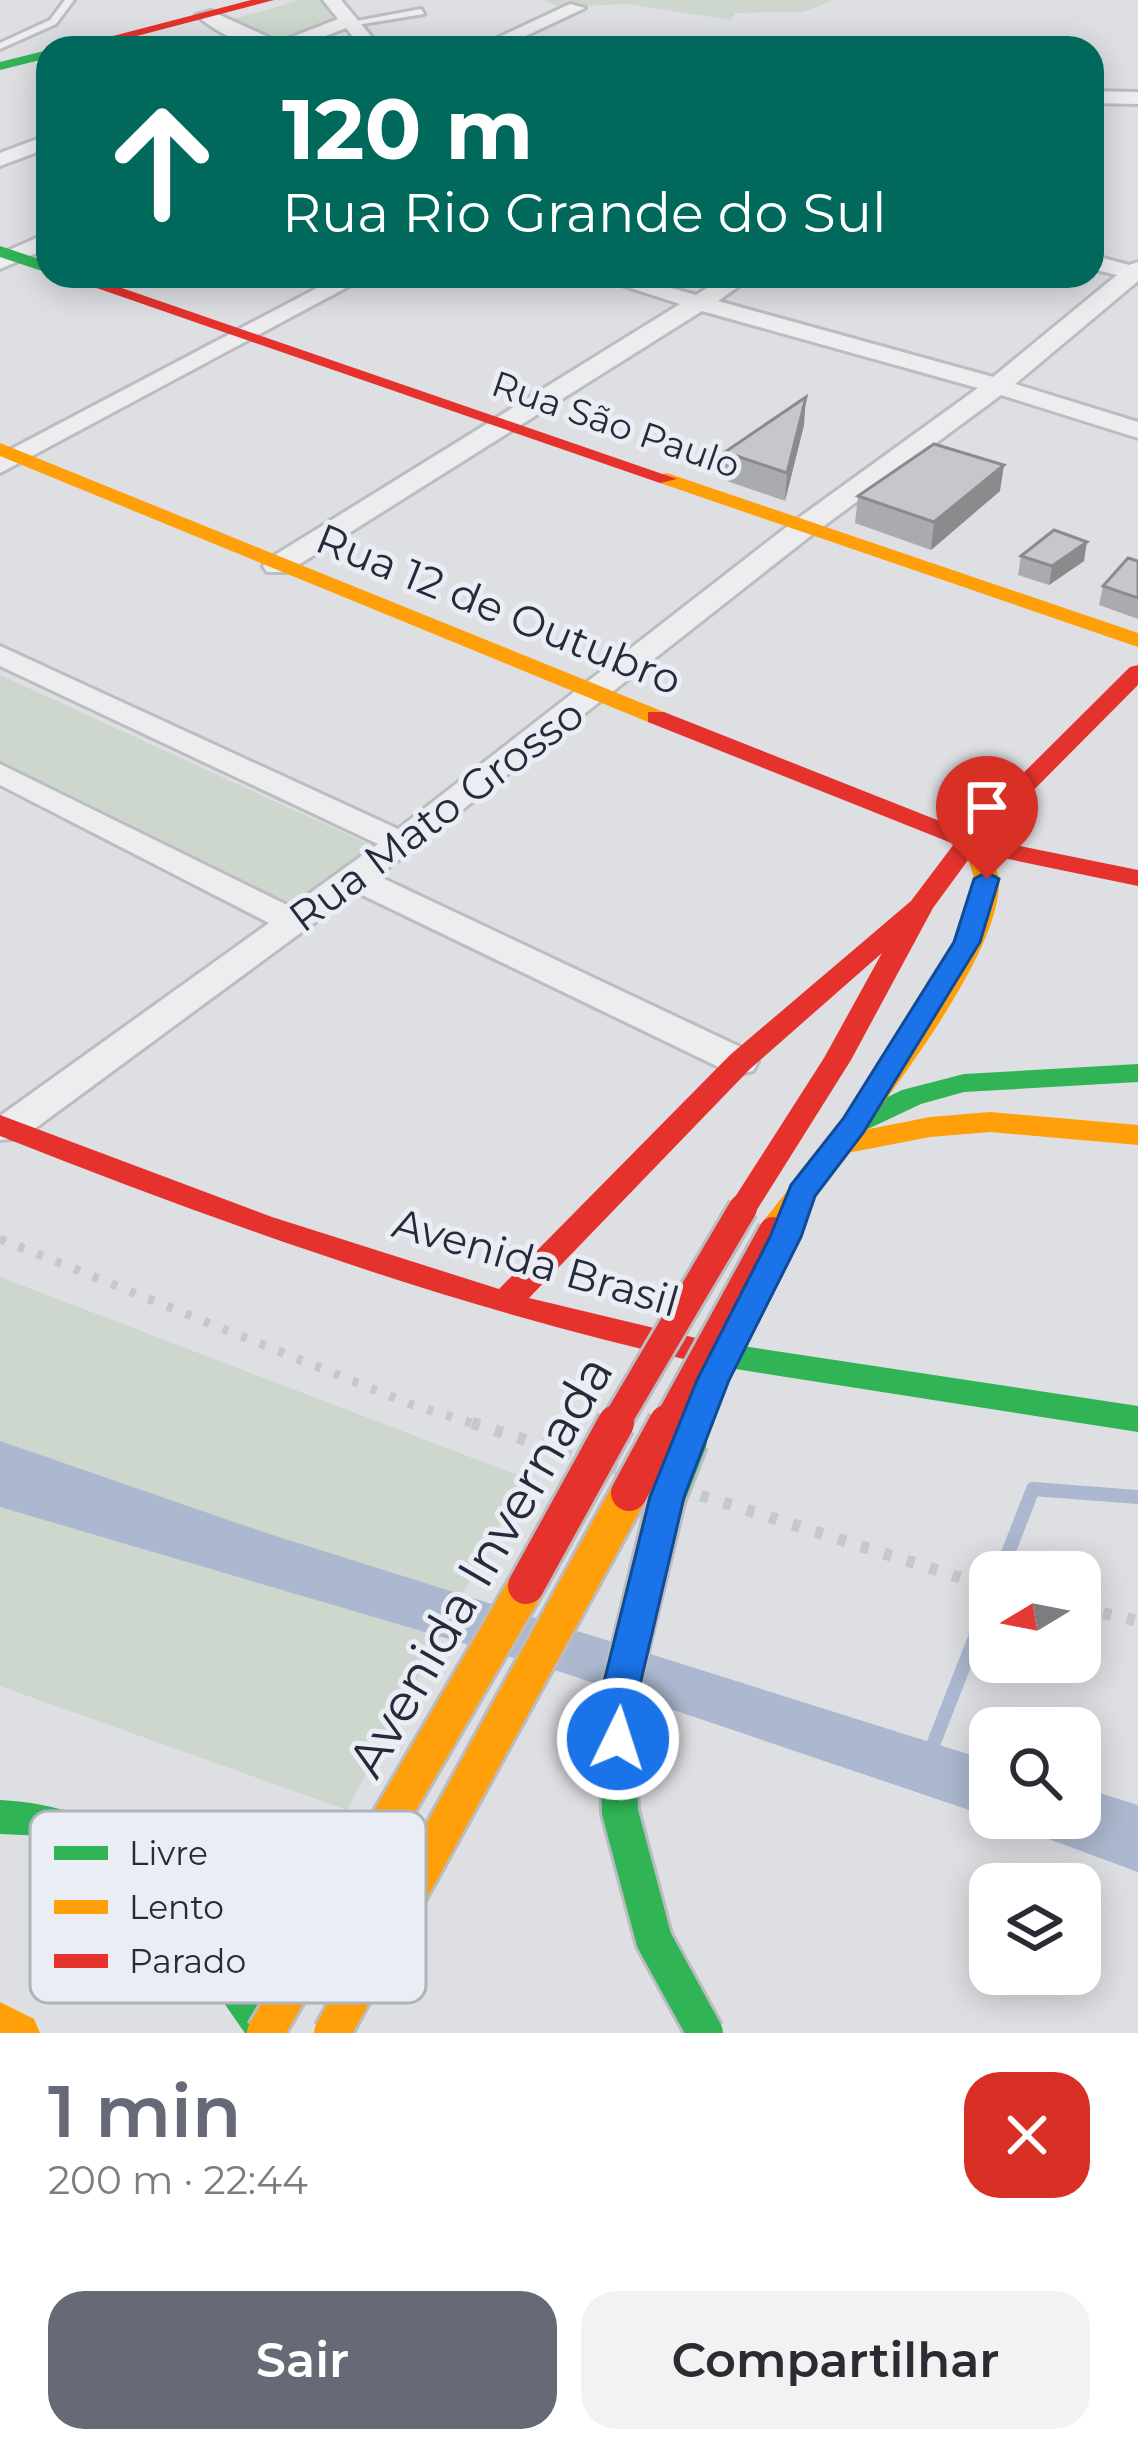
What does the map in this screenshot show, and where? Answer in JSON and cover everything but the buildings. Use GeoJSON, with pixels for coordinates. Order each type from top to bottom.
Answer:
{"type":"FeatureCollection","features":[{"type":"Feature","properties":{"kind":"main road"},"geometry":{"type":"LineString","coordinates":[[122,36],[267,0]]}},
{"type":"Feature","properties":{"kind":"main road"},"geometry":{"type":"LineString","coordinates":[[0,66],[36,58]]}},
{"type":"Feature","properties":{"kind":"main road"},"geometry":{"type":"LineString","coordinates":[[4,256],[36,265]]}},
{"type":"Feature","properties":{"kind":"main road","name":"Rua São Paulo"},"geometry":{"type":"LineString","coordinates":[[104,288],[1138,640]]}},
{"type":"Feature","properties":{"kind":"main road","name":"Rua 12 de Outubro"},"geometry":{"type":"LineString","coordinates":[[6,457],[985,848],[1138,878]]}},
{"type":"Feature","properties":{"kind":"main road"},"geometry":{"type":"LineString","coordinates":[[504,1304],[740,1063],[921,906],[970,840],[1138,672]]}},
{"type":"Feature","properties":{"kind":"main road"},"geometry":{"type":"LineString","coordinates":[[705,2033],[654,1940],[620,1812],[617,1702],[667,1497],[779,1234],[801,1192],[845,1136],[967,942],[987,879],[970,840]]}},
{"type":"Feature","properties":{"kind":"main road","name":"Avenida Invernada"},"geometry":{"type":"LineString","coordinates":[[396,1811],[550,1546],[674,1319],[837,1060],[921,906]]}},
{"type":"Feature","properties":{"kind":"main road"},"geometry":{"type":"LineString","coordinates":[[845,1136],[913,1097],[1004,1080],[1138,1073]]}},
{"type":"Feature","properties":{"kind":"main road"},"geometry":{"type":"LineString","coordinates":[[845,1136],[990,1122],[1138,1135]]}},
{"type":"Feature","properties":{"kind":"main road","name":"Avenida Brasil"},"geometry":{"type":"LineString","coordinates":[[4,1127],[253,1220],[504,1304],[683,1347],[1138,1419]]}},
{"type":"Feature","properties":{"kind":"main road","name":"Avenida Invernada"},"geometry":{"type":"LineString","coordinates":[[426,1865],[779,1234]]}},
{"type":"Feature","properties":{"kind":"main road"},"geometry":{"type":"LineString","coordinates":[[0,1817],[30,1814]]}},
{"type":"Feature","properties":{"kind":"main road"},"geometry":{"type":"LineString","coordinates":[[245,2003],[267,2033]]}},
{"type":"Feature","properties":{"kind":"main road","name":"Avenida Invernada"},"geometry":{"type":"LineString","coordinates":[[267,2033],[284,2003]]}},
{"type":"Feature","properties":{"kind":"main road","name":"Avenida Invernada"},"geometry":{"type":"LineString","coordinates":[[332,2033],[349,2003]]}},
{"type":"Feature","properties":{"kind":"main road"},"geometry":{"type":"LineString","coordinates":[[0,2022],[20,2033]]}},
{"type":"Feature","properties":{"kind":"street"},"geometry":{"type":"LineString","coordinates":[[332,0],[361,36]]}},
{"type":"Feature","properties":{"kind":"street"},"geometry":{"type":"LineString","coordinates":[[512,36],[576,8]]}},
{"type":"Feature","properties":{"kind":"street"},"geometry":{"type":"LineString","coordinates":[[206,15],[252,36]]}},
{"type":"Feature","properties":{"kind":"street"},"geometry":{"type":"LineString","coordinates":[[311,36],[349,22]]}},
{"type":"Feature","properties":{"kind":"street"},"geometry":{"type":"LineString","coordinates":[[1104,97],[1138,98]]}},
{"type":"Feature","properties":{"kind":"street"},"geometry":{"type":"LineString","coordinates":[[0,160],[36,145]]}},
{"type":"Feature","properties":{"kind":"street"},"geometry":{"type":"LineString","coordinates":[[4,256],[36,244]]}},
{"type":"Feature","properties":{"kind":"street"},"geometry":{"type":"LineString","coordinates":[[1104,265],[1136,272]]}},
{"type":"Feature","properties":{"kind":"street","name":"Rua Mato Grosso"},"geometry":{"type":"LineString","coordinates":[[4,1127],[296,923],[803,528],[997,386],[1136,272]]}},
{"type":"Feature","properties":{"kind":"street"},"geometry":{"type":"LineString","coordinates":[[6,457],[247,338],[336,288]]}},
{"type":"Feature","properties":{"kind":"street"},"geometry":{"type":"LineString","coordinates":[[645,288],[1138,430]]}},
{"type":"Feature","properties":{"kind":"street"},"geometry":{"type":"LineString","coordinates":[[277,566],[722,288]]}},
{"type":"Feature","properties":{"kind":"street"},"geometry":{"type":"LineString","coordinates":[[0,655],[401,843]]}},
{"type":"Feature","properties":{"kind":"street"},"geometry":{"type":"LineString","coordinates":[[0,773],[296,923]]}},
{"type":"Feature","properties":{"kind":"street"},"geometry":{"type":"LineString","coordinates":[[355,878],[740,1063]]}},
{"type":"Feature","properties":{"kind":"lane"},"geometry":{"type":"LineString","coordinates":[[0,46],[53,22],[70,0]]}},
{"type":"Feature","properties":{"kind":"lane"},"geometry":{"type":"LineString","coordinates":[[349,22],[421,12]]}},
{"type":"Feature","properties":{"kind":"shaded area"},"geometry":{"type":"Polygon","coordinates":[[[300,0],[321,0],[335,17],[333,23],[291,36],[264,36],[230,20],[300,0]]]}},
{"type":"Feature","properties":{"kind":"shaded area"},"geometry":{"type":"Polygon","coordinates":[[[541,0],[834,0],[803,12],[735,13],[731,20],[626,4],[562,7],[541,0]]]}},
{"type":"Feature","properties":{"kind":"shaded area"},"geometry":{"type":"Polygon","coordinates":[[[0,675],[381,850],[292,918],[0,769],[0,675]]]}},
{"type":"Feature","properties":{"kind":"shaded area"},"geometry":{"type":"Polygon","coordinates":[[[0,1277],[525,1478],[347,1810],[0,1686],[0,1277]]]}},
{"type":"Feature","properties":{"kind":"water"},"geometry":{"type":"Polygon","coordinates":[[[0,1441],[263,1532],[969,1754],[969,1810],[564,1673],[0,1507],[0,1441]]]}},
{"type":"Feature","properties":{"kind":"water"},"geometry":{"type":"Polygon","coordinates":[[[1101,1794],[1138,1805],[1138,1872],[1049,1839],[1101,1839],[1101,1794]]]}},
{"type":"Feature","properties":{"kind":"waterway"},"geometry":{"type":"LineString","coordinates":[[1009,1551],[1033,1489],[1138,1497]]}},
{"type":"Feature","properties":{"kind":"waterway"},"geometry":{"type":"LineString","coordinates":[[933,1745],[969,1653]]}},
{"type":"Feature","properties":{"kind":"railway"},"geometry":{"type":"LineString","coordinates":[[0,1239],[410,1404],[481,1426]]}},
{"type":"Feature","properties":{"kind":"railway"},"geometry":{"type":"LineString","coordinates":[[472,1423],[969,1580]]}},
{"type":"Feature","properties":{"kind":"railway"},"geometry":{"type":"LineString","coordinates":[[1101,1613],[1138,1621]]}},
{"type":"Feature","properties":{"kind":"traffic: fast"},"geometry":{"type":"LineString","coordinates":[[0,66],[36,57]]}},
{"type":"Feature","properties":{"kind":"traffic: fast"},"geometry":{"type":"LineString","coordinates":[[0,251],[36,264]]}},
{"type":"Feature","properties":{"kind":"traffic: fast"},"geometry":{"type":"LineString","coordinates":[[853,1126],[912,1097],[964,1083],[1138,1073]]}},
{"type":"Feature","properties":{"kind":"traffic: fast"},"geometry":{"type":"LineString","coordinates":[[710,1353],[1138,1419]]}},
{"type":"Feature","properties":{"kind":"traffic: fast"},"geometry":{"type":"LineString","coordinates":[[689,1441],[667,1497],[617,1703],[620,1812],[654,1940],[705,2033]]}},
{"type":"Feature","properties":{"kind":"traffic: fast"},"geometry":{"type":"LineString","coordinates":[[0,1817],[30,1818]]}},
{"type":"Feature","properties":{"kind":"traffic: fast"},"geometry":{"type":"LineString","coordinates":[[248,2003],[269,2033]]}},
{"type":"Feature","properties":{"kind":"traffic: slow"},"geometry":{"type":"LineString","coordinates":[[0,449],[656,717]]}},
{"type":"Feature","properties":{"kind":"traffic: slow"},"geometry":{"type":"LineString","coordinates":[[667,479],[1138,640]]}},
{"type":"Feature","properties":{"kind":"traffic: slow"},"geometry":{"type":"LineString","coordinates":[[838,1145],[927,1018],[970,942],[987,884],[970,840]]}},
{"type":"Feature","properties":{"kind":"traffic: slow"},"geometry":{"type":"LineString","coordinates":[[773,1231],[838,1145],[930,1127],[990,1122],[1138,1135]]}},
{"type":"Feature","properties":{"kind":"traffic: slow"},"geometry":{"type":"LineString","coordinates":[[426,1862],[629,1493]]}},
{"type":"Feature","properties":{"kind":"traffic: slow"},"geometry":{"type":"LineString","coordinates":[[395,1811],[526,1586]]}},
{"type":"Feature","properties":{"kind":"traffic: slow"},"geometry":{"type":"LineString","coordinates":[[265,2033],[283,2003]]}},
{"type":"Feature","properties":{"kind":"traffic: slow"},"geometry":{"type":"LineString","coordinates":[[332,2033],[348,2003]]}},
{"type":"Feature","properties":{"kind":"traffic: slow"},"geometry":{"type":"LineString","coordinates":[[0,2022],[20,2033]]}},
{"type":"Feature","properties":{"kind":"traffic: jam"},"geometry":{"type":"LineString","coordinates":[[122,36],[267,0]]}},
{"type":"Feature","properties":{"kind":"traffic: jam"},"geometry":{"type":"LineString","coordinates":[[105,288],[667,479]]}},
{"type":"Feature","properties":{"kind":"traffic: jam"},"geometry":{"type":"LineString","coordinates":[[743,1208],[837,1060],[921,906],[970,840],[1138,672]]}},
{"type":"Feature","properties":{"kind":"traffic: jam"},"geometry":{"type":"LineString","coordinates":[[656,717],[985,848],[1138,878]]}},
{"type":"Feature","properties":{"kind":"traffic: jam"},"geometry":{"type":"LineString","coordinates":[[504,1304],[740,1062],[920,907]]}},
{"type":"Feature","properties":{"kind":"traffic: jam"},"geometry":{"type":"LineString","coordinates":[[0,1125],[350,1255],[529,1310],[710,1353]]}},
{"type":"Feature","properties":{"kind":"traffic: jam"},"geometry":{"type":"LineString","coordinates":[[526,1586],[674,1319],[743,1208]]}},
{"type":"Feature","properties":{"kind":"traffic: jam"},"geometry":{"type":"LineString","coordinates":[[629,1493],[773,1231]]}},
{"type":"Feature","properties":{"kind":"route"},"geometry":{"type":"LineString","coordinates":[[618,1739],[617,1702],[667,1497],[713,1380],[785,1237],[801,1192],[853,1126],[967,942],[987,879]]}}]}
